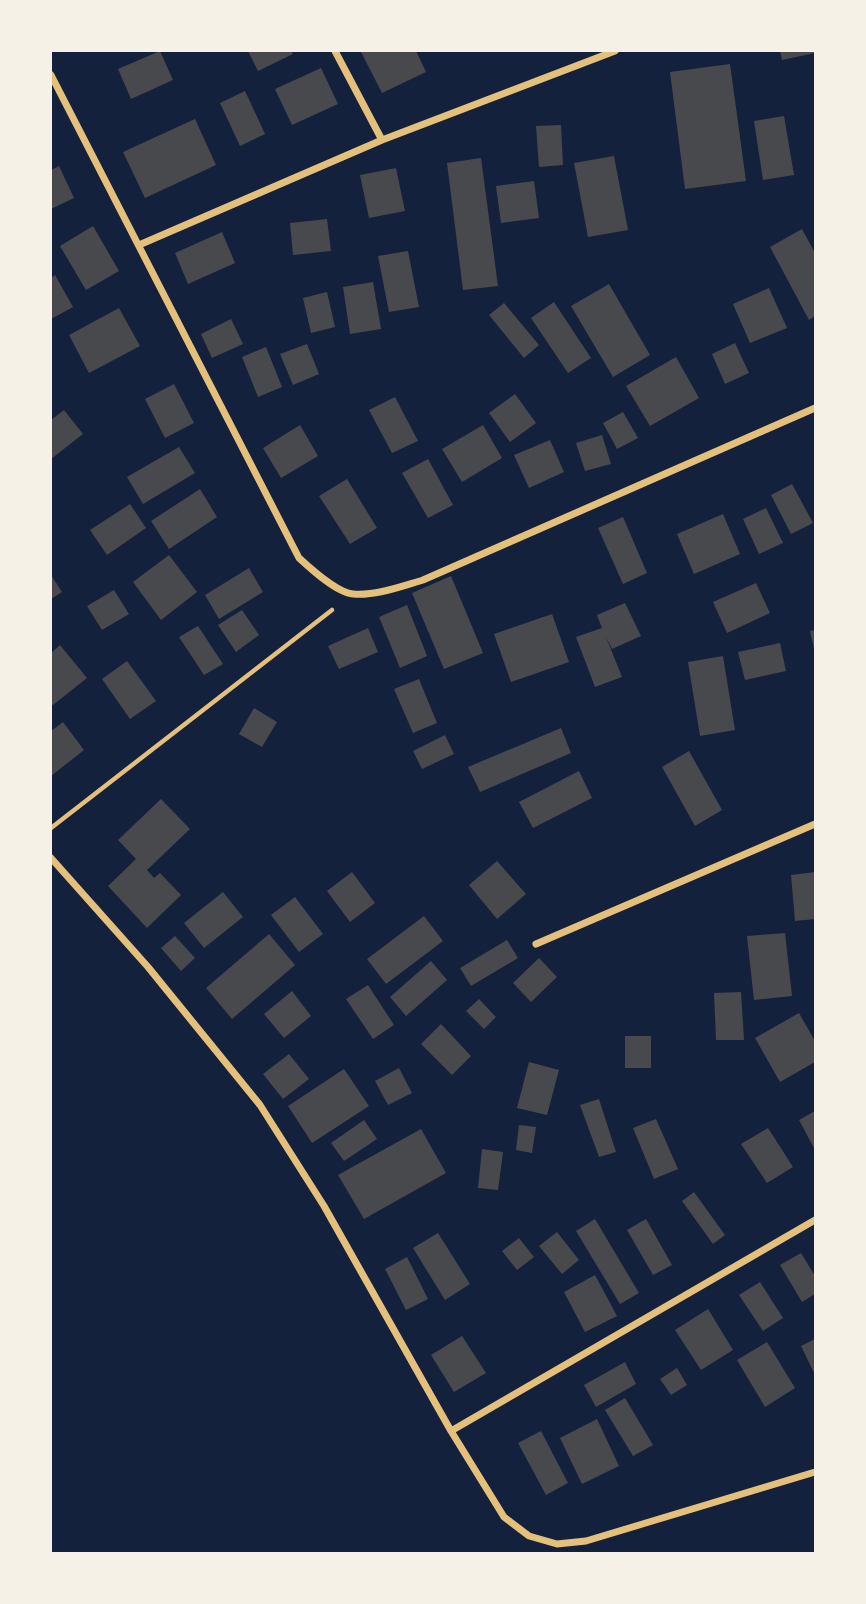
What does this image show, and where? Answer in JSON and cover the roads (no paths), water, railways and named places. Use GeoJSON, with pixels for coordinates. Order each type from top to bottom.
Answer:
{"type":"FeatureCollection","features":[{"type":"Feature","properties":{"kind":"street"},"geometry":{"type":"LineString","coordinates":[[335,51],[382,140]]}},
{"type":"Feature","properties":{"kind":"street"},"geometry":{"type":"LineString","coordinates":[[139,245],[382,140],[597,54],[615,51]]}},
{"type":"Feature","properties":{"kind":"street"},"geometry":{"type":"LineString","coordinates":[[51,75],[299,558],[320,577],[351,594],[387,590],[423,580],[815,408]]}},
{"type":"Feature","properties":{"kind":"street"},"geometry":{"type":"LineString","coordinates":[[536,944],[815,824]]}},
{"type":"Feature","properties":{"kind":"street"},"geometry":{"type":"LineString","coordinates":[[51,858],[148,967],[260,1105],[324,1206],[504,1517],[529,1536],[557,1544],[586,1541],[815,1472]]}},
{"type":"Feature","properties":{"kind":"street"},"geometry":{"type":"LineString","coordinates":[[452,1431],[815,1220]]}}]}
